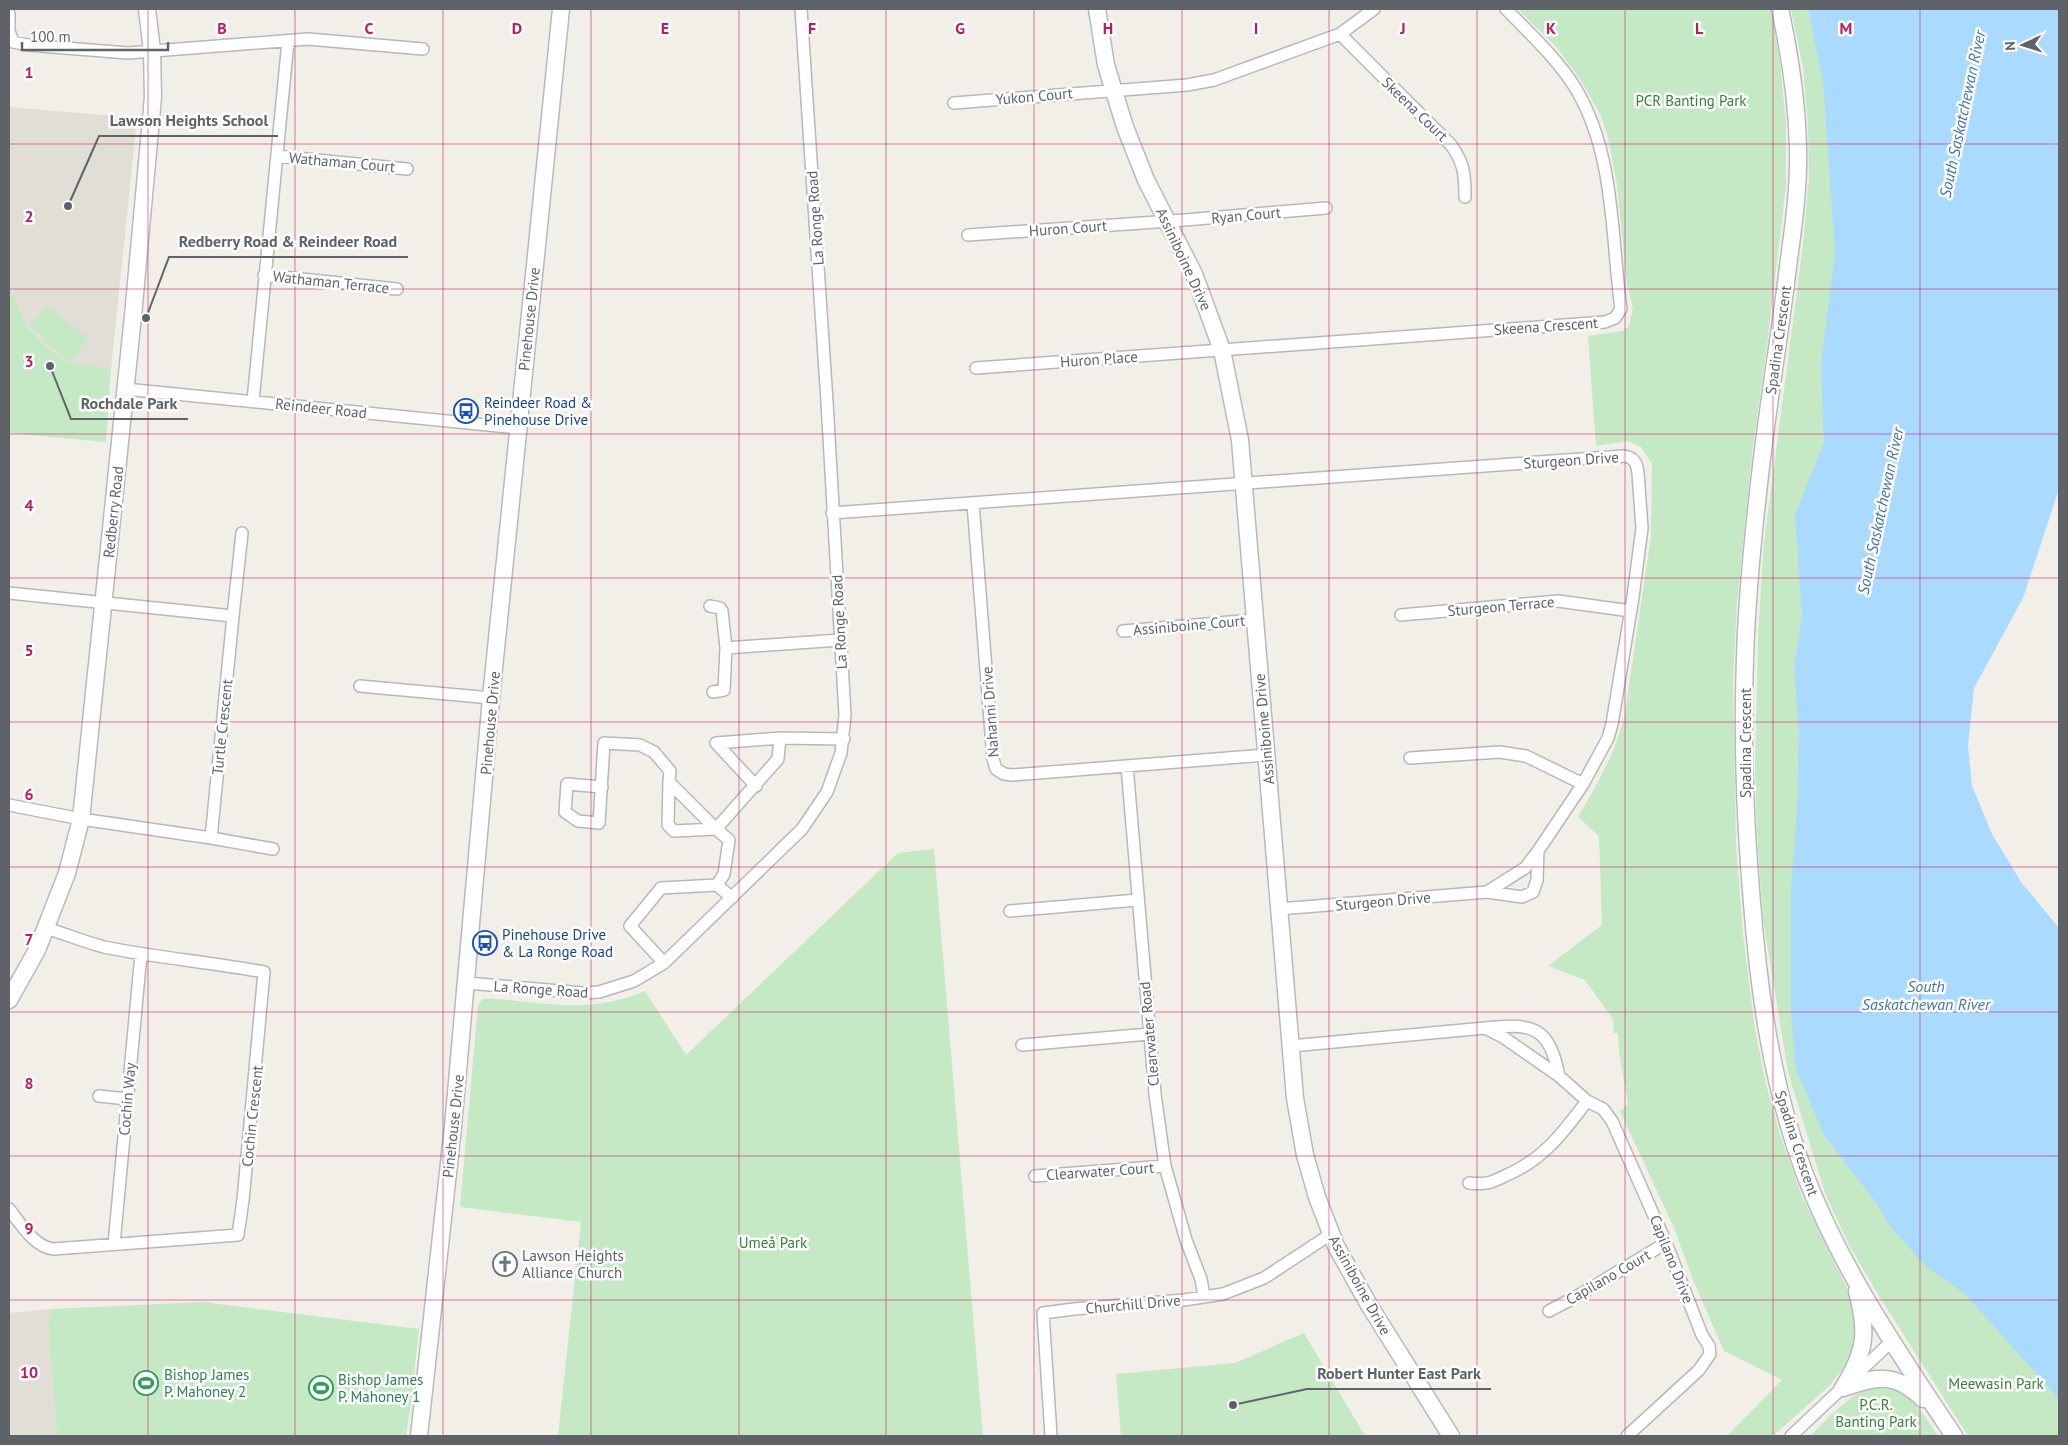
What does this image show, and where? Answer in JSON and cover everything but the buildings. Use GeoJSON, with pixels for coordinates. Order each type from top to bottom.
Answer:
{"type":"FeatureCollection","features":[{"type":"Feature","properties":{"kind":"street","name":"Redberry Road"},"geometry":{"type":"LineString","coordinates":[[9,1000],[38,950],[67,873],[81,818],[153,97],[152,51],[147,9]]}},
{"type":"Feature","properties":{"kind":"street","name":"Pinehouse Drive"},"geometry":{"type":"LineString","coordinates":[[419,1436],[453,1126],[491,698],[561,9]]}},
{"type":"Feature","properties":{"kind":"street","name":"La Ronge Road"},"geometry":{"type":"LineString","coordinates":[[467,983],[582,993],[599,992],[634,981],[664,963],[802,829],[821,804],[841,752],[844,739],[845,715],[827,402],[801,9]]}},
{"type":"Feature","properties":{"kind":"street","name":"Assiniboine Drive"},"geometry":{"type":"LineString","coordinates":[[1097,9],[1102,45],[1114,91],[1134,152],[1194,274],[1222,350],[1240,440],[1296,1098],[1305,1155],[1317,1197],[1331,1234],[1369,1305],[1451,1436]]}},
{"type":"Feature","properties":{"kind":"street"},"geometry":{"type":"LineString","coordinates":[[1114,91],[1187,85],[1214,80],[1340,34],[1374,9]]}},
{"type":"Feature","properties":{"kind":"street","name":"Skeena Crescent"},"geometry":{"type":"LineString","coordinates":[[1222,350],[1605,322],[1619,314],[1621,309],[1606,176],[1594,128],[1576,88],[1548,53],[1506,9]]}},
{"type":"Feature","properties":{"kind":"street","name":"Spadina Crescent"},"geometry":{"type":"LineString","coordinates":[[1780,9],[1792,65],[1798,150],[1794,221],[1763,447],[1752,547],[1745,659],[1744,769],[1747,844],[1755,936],[1765,1018],[1781,1098],[1808,1182],[1834,1240],[1854,1277],[1892,1341],[1954,1436]]}},
{"type":"Feature","properties":{"kind":"street"},"geometry":{"type":"LineString","coordinates":[[9,14],[9,30],[13,42],[28,45],[128,53],[308,39],[423,49]]}},
{"type":"Feature","properties":{"kind":"street","name":"Skeena Court"},"geometry":{"type":"LineString","coordinates":[[1340,34],[1451,145],[1461,159],[1465,178],[1465,197]]}},
{"type":"Feature","properties":{"kind":"street"},"geometry":{"type":"LineString","coordinates":[[253,401],[288,42]]}},
{"type":"Feature","properties":{"kind":"street","name":"Yukon Court"},"geometry":{"type":"LineString","coordinates":[[954,103],[1114,91]]}},
{"type":"Feature","properties":{"kind":"street","name":"Wathaman Court"},"geometry":{"type":"LineString","coordinates":[[277,156],[407,169]]}},
{"type":"Feature","properties":{"kind":"street","name":"Ryan Court"},"geometry":{"type":"LineString","coordinates":[[1167,221],[1326,208]]}},
{"type":"Feature","properties":{"kind":"street","name":"Huron Court"},"geometry":{"type":"LineString","coordinates":[[968,234],[1167,221]]}},
{"type":"Feature","properties":{"kind":"street","name":"Wathaman Terrace"},"geometry":{"type":"LineString","coordinates":[[264,275],[397,289]]}},
{"type":"Feature","properties":{"kind":"street","name":"Huron Place"},"geometry":{"type":"LineString","coordinates":[[976,368],[1222,350]]}},
{"type":"Feature","properties":{"kind":"street","name":"Reindeer Road"},"geometry":{"type":"LineString","coordinates":[[125,389],[518,428]]}},
{"type":"Feature","properties":{"kind":"street","name":"Sturgeon Drive"},"geometry":{"type":"LineString","coordinates":[[1244,483],[1628,456],[1637,464],[1642,528],[1631,611],[1608,738],[1583,784],[1525,868],[1487,892]]}},
{"type":"Feature","properties":{"kind":"street"},"geometry":{"type":"LineString","coordinates":[[832,513],[1244,483]]}},
{"type":"Feature","properties":{"kind":"street","name":"Nahanni Drive"},"geometry":{"type":"LineString","coordinates":[[973,503],[993,759],[996,769],[1004,774],[1012,775],[1266,755]]}},
{"type":"Feature","properties":{"kind":"street","name":"Turtle Crescent"},"geometry":{"type":"LineString","coordinates":[[211,838],[242,534]]}},
{"type":"Feature","properties":{"kind":"street"},"geometry":{"type":"LineString","coordinates":[[9,593],[233,616]]}},
{"type":"Feature","properties":{"kind":"street","name":"Sturgeon Terrace"},"geometry":{"type":"LineString","coordinates":[[1401,615],[1558,601],[1631,611]]}},
{"type":"Feature","properties":{"kind":"street"},"geometry":{"type":"LineString","coordinates":[[710,606],[720,608],[722,611],[726,648],[724,690],[714,692]]}},
{"type":"Feature","properties":{"kind":"street","name":"Assiniboine Court"},"geometry":{"type":"LineString","coordinates":[[1123,631],[1254,620]]}},
{"type":"Feature","properties":{"kind":"street"},"geometry":{"type":"LineString","coordinates":[[726,648],[840,640]]}},
{"type":"Feature","properties":{"kind":"street"},"geometry":{"type":"LineString","coordinates":[[360,686],[491,698]]}},
{"type":"Feature","properties":{"kind":"street"},"geometry":{"type":"LineString","coordinates":[[602,787],[604,743],[640,745],[654,752],[670,771],[668,825],[674,831],[716,829],[778,759],[780,738]]}},
{"type":"Feature","properties":{"kind":"street"},"geometry":{"type":"LineString","coordinates":[[756,786],[716,744],[780,738],[844,739]]}},
{"type":"Feature","properties":{"kind":"street"},"geometry":{"type":"LineString","coordinates":[[1410,758],[1500,752],[1526,756],[1550,766],[1583,784]]}},
{"type":"Feature","properties":{"kind":"street","name":"Clearwater Road"},"geometry":{"type":"LineString","coordinates":[[1127,766],[1149,1034],[1165,1166],[1204,1297]]}},
{"type":"Feature","properties":{"kind":"street"},"geometry":{"type":"LineString","coordinates":[[669,782],[729,840],[724,874],[717,885]]}},
{"type":"Feature","properties":{"kind":"street"},"geometry":{"type":"LineString","coordinates":[[9,805],[273,849]]}},
{"type":"Feature","properties":{"kind":"street","name":"Sturgeon Drive"},"geometry":{"type":"LineString","coordinates":[[1279,909],[1487,892],[1522,897],[1533,892],[1537,880],[1538,850]]}},
{"type":"Feature","properties":{"kind":"street"},"geometry":{"type":"LineString","coordinates":[[664,963],[630,926],[661,888],[717,885],[732,898]]}},
{"type":"Feature","properties":{"kind":"street"},"geometry":{"type":"LineString","coordinates":[[1010,911],[1137,900]]}},
{"type":"Feature","properties":{"kind":"street","name":"Cochin Crescent"},"geometry":{"type":"LineString","coordinates":[[10,1212],[46,1249],[238,1235],[243,1200],[264,972],[141,954],[102,946],[46,928]]}},
{"type":"Feature","properties":{"kind":"street","name":"Cochin Way"},"geometry":{"type":"LineString","coordinates":[[114,1244],[141,954]]}},
{"type":"Feature","properties":{"kind":"street"},"geometry":{"type":"LineString","coordinates":[[1292,1046],[1512,1025],[1532,1028],[1544,1037],[1554,1053],[1559,1076]]}},
{"type":"Feature","properties":{"kind":"street","name":"Capilano Drive"},"geometry":{"type":"LineString","coordinates":[[1485,1028],[1503,1037],[1559,1076],[1587,1101],[1603,1110],[1612,1121],[1666,1243],[1702,1335],[1709,1346],[1710,1354],[1699,1370],[1627,1436]]}},
{"type":"Feature","properties":{"kind":"street"},"geometry":{"type":"LineString","coordinates":[[1022,1045],[1149,1034]]}},
{"type":"Feature","properties":{"kind":"street"},"geometry":{"type":"LineString","coordinates":[[99,1096],[127,1100]]}},
{"type":"Feature","properties":{"kind":"street"},"geometry":{"type":"LineString","coordinates":[[1469,1183],[1485,1185],[1526,1166],[1544,1153],[1560,1137],[1587,1101]]}},
{"type":"Feature","properties":{"kind":"street","name":"Clearwater Court"},"geometry":{"type":"LineString","coordinates":[[1035,1176],[1165,1166]]}},
{"type":"Feature","properties":{"kind":"street","name":"Churchill Drive"},"geometry":{"type":"LineString","coordinates":[[1051,1436],[1043,1313],[1204,1297],[1237,1289],[1264,1278],[1331,1234]]}},
{"type":"Feature","properties":{"kind":"street","name":"Capilano Court"},"geometry":{"type":"LineString","coordinates":[[1549,1311],[1666,1243]]}},
{"type":"Feature","properties":{"kind":"street"},"geometry":{"type":"LineString","coordinates":[[1843,1388],[1856,1366],[1864,1340],[1862,1309],[1854,1277]]}},
{"type":"Feature","properties":{"kind":"street"},"geometry":{"type":"LineString","coordinates":[[1791,1436],[1892,1341]]}},
{"type":"Feature","properties":{"kind":"street"},"geometry":{"type":"LineString","coordinates":[[1843,1388],[1872,1379],[1895,1380],[1911,1388],[1942,1418]]}},
{"type":"Feature","properties":{"kind":"shaded area"},"geometry":{"type":"Polygon","coordinates":[[[9,107],[137,118],[111,369],[69,362],[51,351],[27,327],[13,296],[9,294],[9,107]]]}},
{"type":"Feature","properties":{"kind":"shaded area"},"geometry":{"type":"Polygon","coordinates":[[[52,1309],[48,1326],[57,1436],[9,1436],[9,1313],[52,1309]]]}},
{"type":"Feature","properties":{"kind":"green space","name":"PCR Banting Park"},"geometry":{"type":"Polygon","coordinates":[[[1518,9],[1771,9],[1779,55],[1786,123],[1786,185],[1752,454],[1737,602],[1733,680],[1736,845],[1743,935],[1755,1030],[1766,1084],[1781,1138],[1802,1196],[1850,1294],[1858,1336],[1847,1364],[1829,1386],[1773,1436],[1727,1436],[1782,1380],[1724,1351],[1694,1282],[1674,1228],[1620,1111],[1628,1104],[1620,1060],[1618,1033],[1614,1033],[1613,1019],[1585,980],[1548,966],[1602,925],[1599,836],[1578,817],[1612,754],[1625,713],[1651,536],[1652,464],[1641,447],[1628,441],[1596,446],[1588,336],[1622,331],[1629,326],[1633,309],[1627,284],[1617,185],[1608,137],[1601,116],[1582,82],[1558,49],[1518,9]]]}},
{"type":"Feature","properties":{"kind":"green space","name":"Meewasin Park"},"geometry":{"type":"Polygon","coordinates":[[[1791,9],[1815,9],[2059,1381],[2059,1436],[1968,1436],[1879,1296],[1849,1245],[1825,1193],[1788,1072],[1763,919],[1755,766],[1758,637],[1764,543],[1803,245],[1809,177],[1808,125],[1803,67],[1791,9]]]}},
{"type":"Feature","properties":{"kind":"green space"},"geometry":{"type":"Polygon","coordinates":[[[9,294],[13,296],[27,327],[51,351],[69,362],[111,369],[106,442],[9,433],[9,294]]]}},
{"type":"Feature","properties":{"kind":"green space"},"geometry":{"type":"Polygon","coordinates":[[[46,306],[88,338],[71,361],[42,340],[44,337],[30,326],[46,306]]]}},
{"type":"Feature","properties":{"kind":"green space","name":"Umeå Park"},"geometry":{"type":"Polygon","coordinates":[[[934,849],[983,1436],[558,1436],[581,1222],[460,1207],[478,1006],[482,999],[559,1005],[588,1005],[616,1001],[645,991],[686,1055],[898,853],[934,849]]]}},
{"type":"Feature","properties":{"kind":"green space"},"geometry":{"type":"Polygon","coordinates":[[[203,1302],[419,1329],[406,1436],[57,1436],[48,1326],[52,1309],[203,1302]]]}},
{"type":"Feature","properties":{"kind":"green space"},"geometry":{"type":"Polygon","coordinates":[[[1304,1333],[1365,1436],[1121,1436],[1116,1374],[1235,1363],[1304,1333]]]}},
{"type":"Feature","properties":{"kind":"green space","name":"P.C.R. Banting Park"},"geometry":{"type":"Polygon","coordinates":[[[1889,1387],[1906,1396],[1918,1407],[1938,1436],[1810,1436],[1838,1408],[1855,1395],[1873,1388],[1889,1387]]]}},
{"type":"Feature","properties":{"kind":"water","name":"South Saskatchewan River"},"geometry":{"type":"Polygon","coordinates":[[[1808,9],[2059,9],[2059,489],[2023,598],[1974,688],[1968,746],[1972,786],[1992,834],[2021,882],[2059,928],[2059,1399],[1965,1294],[1927,1267],[1889,1225],[1875,1201],[1824,1135],[1796,1069],[1791,1014],[1791,888],[1797,811],[1799,731],[1794,667],[1802,616],[1795,515],[1824,443],[1821,366],[1835,254],[1823,82],[1808,9]]]}},
{"type":"Feature","properties":{"kind":"place","name":"Lawson Heights School"},"geometry":{"type":"Point","coordinates":[68,206]}},
{"type":"Feature","properties":{"kind":"place","name":"Redberry Road & Reindeer Road"},"geometry":{"type":"Point","coordinates":[146,318]}},
{"type":"Feature","properties":{"kind":"place","name":"Rochdale Park"},"geometry":{"type":"Point","coordinates":[50,366]}},
{"type":"Feature","properties":{"kind":"place","name":"Reindeer Road & Pinehouse Drive"},"geometry":{"type":"Point","coordinates":[466,411]}},
{"type":"Feature","properties":{"kind":"place","name":"Pinehouse Drive & La Ronge Road"},"geometry":{"type":"Point","coordinates":[485,943]}},
{"type":"Feature","properties":{"kind":"place","name":"Lawson Heights Alliance Church"},"geometry":{"type":"Point","coordinates":[505,1264]}},
{"type":"Feature","properties":{"kind":"place","name":"Bishop James P. Mahoney 2"},"geometry":{"type":"Point","coordinates":[146,1383]}},
{"type":"Feature","properties":{"kind":"place","name":"Bishop James P. Mahoney 1"},"geometry":{"type":"Point","coordinates":[321,1388]}},
{"type":"Feature","properties":{"kind":"place","name":"Robert Hunter East Park"},"geometry":{"type":"Point","coordinates":[1233,1405]}}]}
